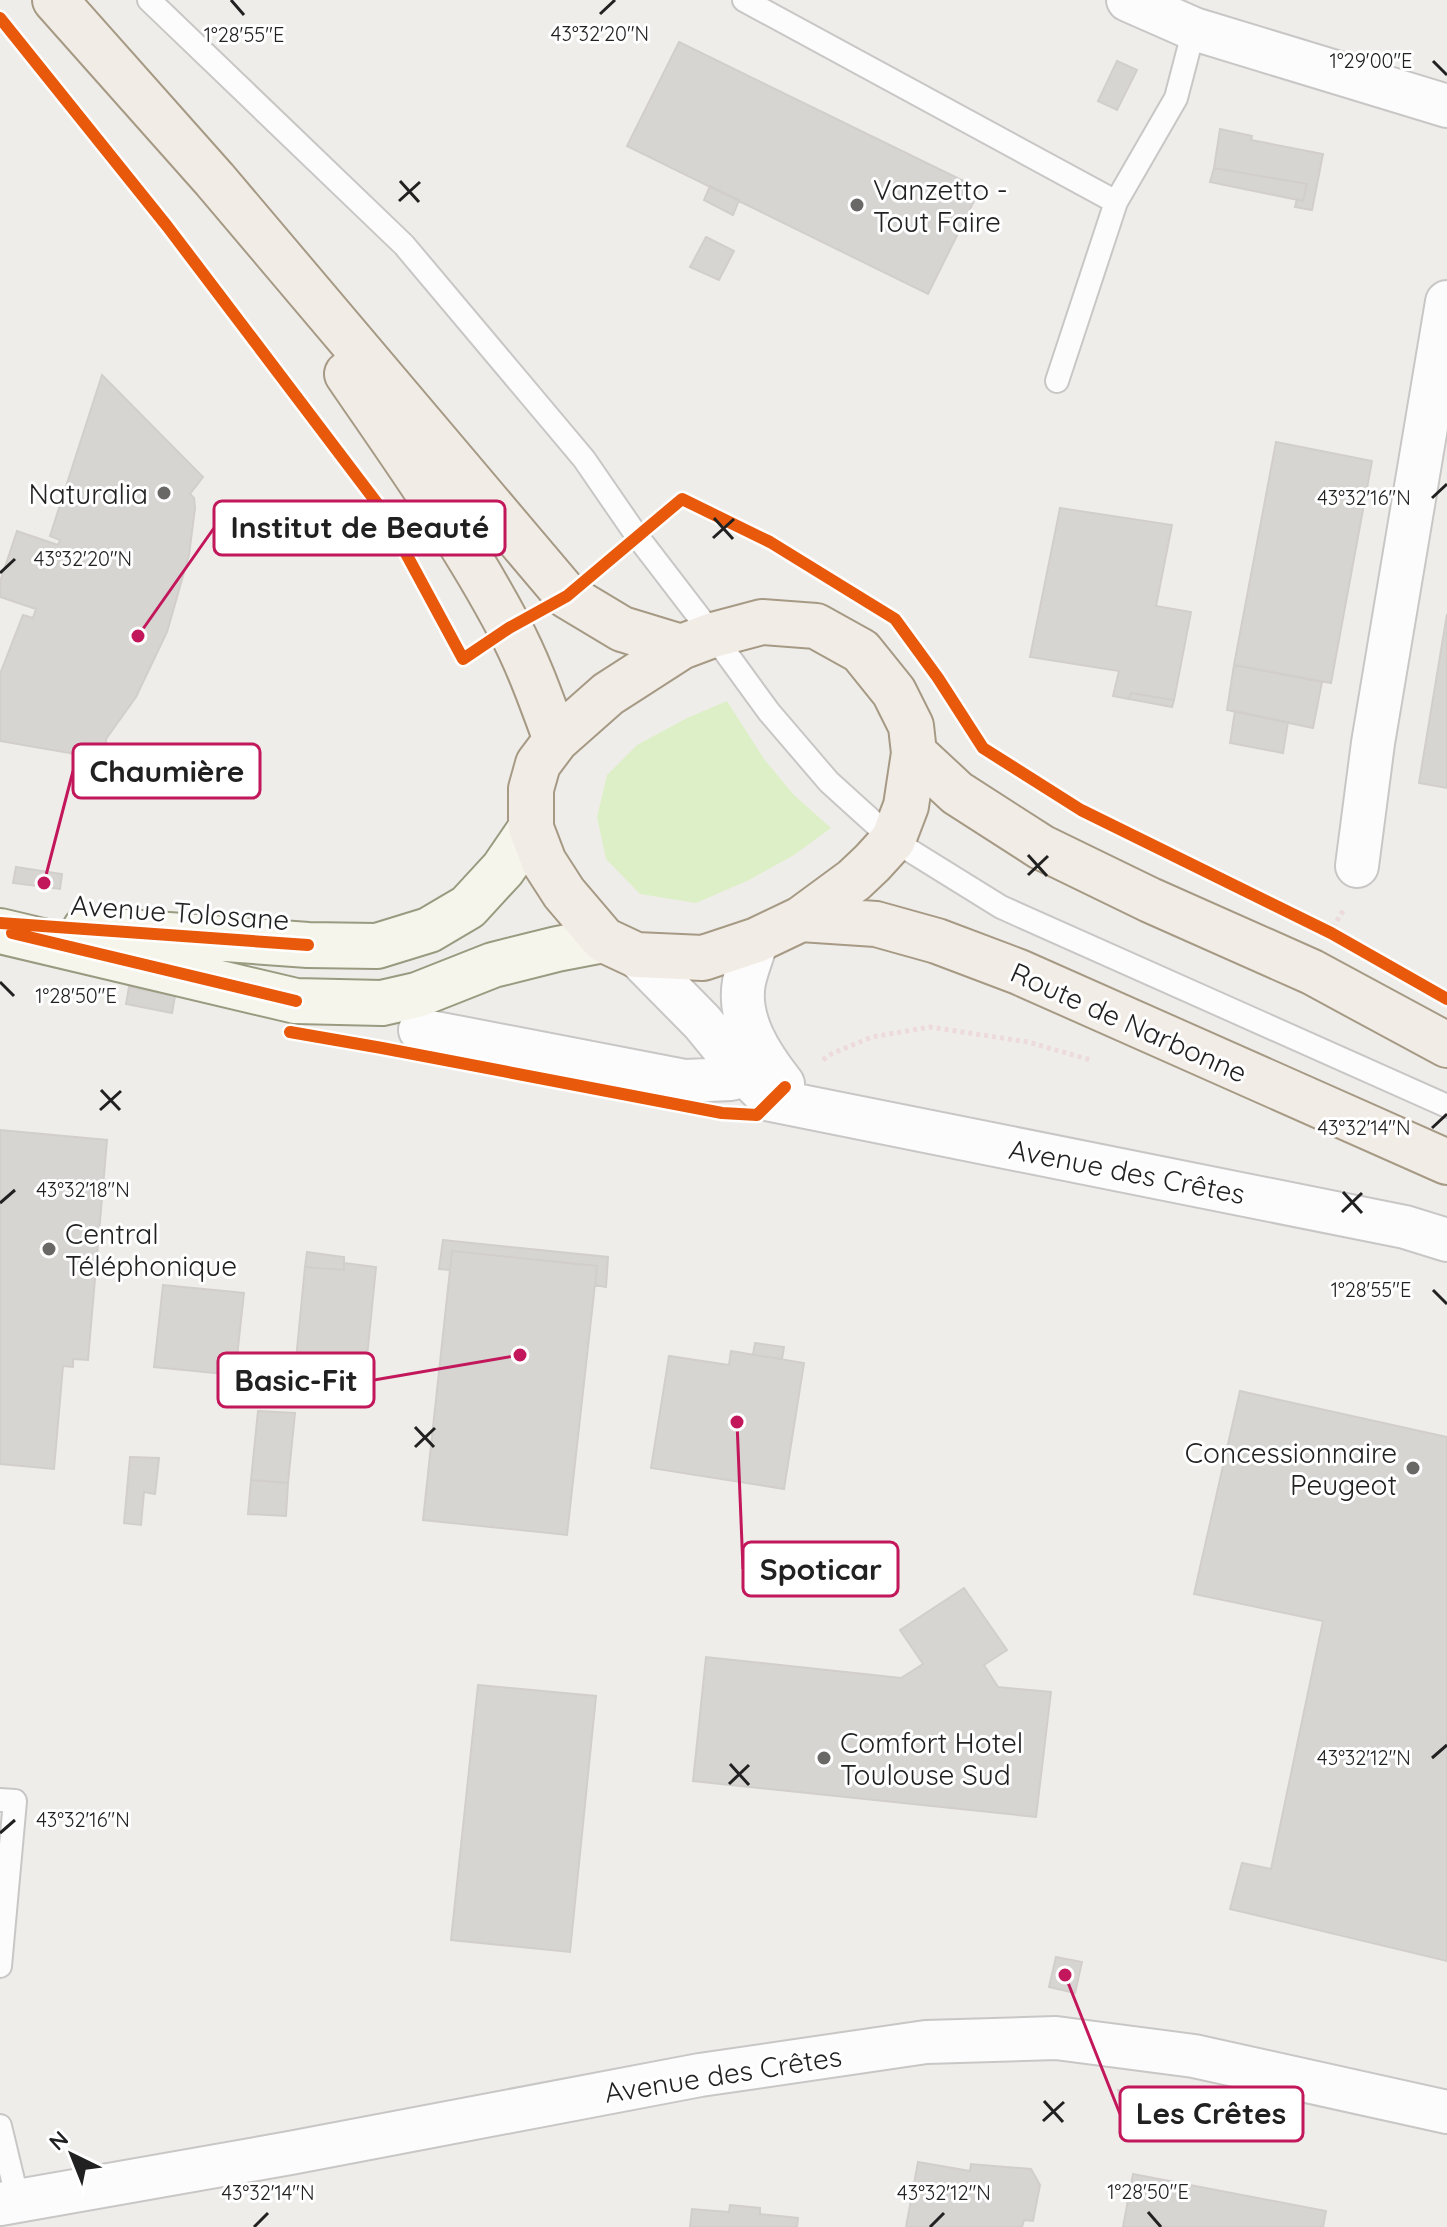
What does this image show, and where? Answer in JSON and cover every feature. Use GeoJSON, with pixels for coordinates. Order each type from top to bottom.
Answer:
{"type":"FeatureCollection","features":[{"type":"Feature","properties":{"kind":"main road"},"geometry":{"type":"LineString","coordinates":[[55,0],[215,180],[567,596],[622,629],[697,641]]}},
{"type":"Feature","properties":{"kind":"main road"},"geometry":{"type":"LineString","coordinates":[[215,180],[440,510],[509,628],[556,740]]}},
{"type":"Feature","properties":{"kind":"main road"},"geometry":{"type":"LineString","coordinates":[[762,622],[816,626],[861,651],[894,692],[911,726],[914,753],[906,806],[893,840],[854,880],[801,919],[757,940],[703,958],[620,948],[564,893],[544,862],[531,828],[531,789],[538,764],[556,740],[608,694],[697,641],[762,622]]}},
{"type":"Feature","properties":{"kind":"main road"},"geometry":{"type":"LineString","coordinates":[[914,753],[957,793],[1041,847],[1150,900],[1312,972],[1447,1045]]}},
{"type":"Feature","properties":{"kind":"main road","name":"Avenue Tolosane"},"geometry":{"type":"LineString","coordinates":[[0,923],[308,945],[377,946],[429,930],[468,907],[503,869],[531,828]]}},
{"type":"Feature","properties":{"kind":"main road","name":"Route de Narbonne"},"geometry":{"type":"LineString","coordinates":[[801,919],[876,924],[937,941],[1019,972],[1447,1162]]}},
{"type":"Feature","properties":{"kind":"main road","name":"Avenue Tolosane"},"geometry":{"type":"LineString","coordinates":[[0,931],[296,1001],[382,1003],[417,995],[493,965],[557,949],[620,948]]}},
{"type":"Feature","properties":{"kind":"street"},"geometry":{"type":"LineString","coordinates":[[1128,0],[1194,29],[1447,106]]}},
{"type":"Feature","properties":{"kind":"street"},"geometry":{"type":"LineString","coordinates":[[1357,866],[1373,743],[1447,302]]}},
{"type":"Feature","properties":{"kind":"street"},"geometry":{"type":"LineString","coordinates":[[757,940],[744,984],[744,1008],[750,1032],[763,1058],[796,1097]]}},
{"type":"Feature","properties":{"kind":"street","name":"Avenue des Crêtes"},"geometry":{"type":"LineString","coordinates":[[620,948],[702,1022],[743,1072],[771,1100],[796,1097],[1405,1227],[1447,1240]]}},
{"type":"Feature","properties":{"kind":"street","name":"Avenue Tolosane"},"geometry":{"type":"LineString","coordinates":[[404,1027],[685,1081],[731,1079],[743,1072]]}},
{"type":"Feature","properties":{"kind":"street","name":"Avenue des Crêtes"},"geometry":{"type":"LineString","coordinates":[[9,2203],[700,2075],[926,2042],[1056,2038],[1194,2056],[1447,2112]]}},
{"type":"Feature","properties":{"kind":"lane"},"geometry":{"type":"LineString","coordinates":[[149,0],[404,245],[584,459],[637,536],[697,641],[769,712],[829,782],[893,840],[1001,907],[1447,1106]]}},
{"type":"Feature","properties":{"kind":"lane"},"geometry":{"type":"LineString","coordinates":[[744,0],[1116,202]]}},
{"type":"Feature","properties":{"kind":"lane"},"geometry":{"type":"LineString","coordinates":[[1057,381],[1116,202],[1176,98],[1194,29]]}},
{"type":"Feature","properties":{"kind":"lane","name":"Avenue Tolosane"},"geometry":{"type":"LineString","coordinates":[[296,1001],[404,1027]]}},
{"type":"Feature","properties":{"kind":"lane"},"geometry":{"type":"LineString","coordinates":[[0,1800],[15,1801],[0,1966]]}},
{"type":"Feature","properties":{"kind":"lane"},"geometry":{"type":"LineString","coordinates":[[0,2126],[9,2203]]}},
{"type":"Feature","properties":{"kind":"path"},"geometry":{"type":"LineString","coordinates":[[796,1097],[831,1054],[872,1037],[930,1027],[1028,1042],[1099,1062]]}},
{"type":"Feature","properties":{"kind":"green space"},"geometry":{"type":"Polygon","coordinates":[[[727,701],[764,759],[794,795],[831,828],[794,855],[749,880],[696,903],[640,894],[606,859],[597,817],[607,775],[637,745],[727,701]]]}},
{"type":"Feature","properties":{"kind":"building"},"geometry":{"type":"Polygon","coordinates":[[[679,42],[980,189],[928,294],[627,146],[679,42]]]}},
{"type":"Feature","properties":{"kind":"building"},"geometry":{"type":"Polygon","coordinates":[[[1117,61],[1137,70],[1117,110],[1098,101],[1117,61]]]}},
{"type":"Feature","properties":{"kind":"building"},"geometry":{"type":"Polygon","coordinates":[[[1220,129],[1252,136],[1251,140],[1323,154],[1312,210],[1295,207],[1297,199],[1303,201],[1307,184],[1214,168],[1220,129]]]}},
{"type":"Feature","properties":{"kind":"building"},"geometry":{"type":"Polygon","coordinates":[[[1214,168],[1307,184],[1303,201],[1210,182],[1214,168]]]}},
{"type":"Feature","properties":{"kind":"building"},"geometry":{"type":"Polygon","coordinates":[[[710,186],[739,200],[733,215],[704,200],[710,186]]]}},
{"type":"Feature","properties":{"kind":"building"},"geometry":{"type":"Polygon","coordinates":[[[706,237],[734,251],[719,280],[690,267],[706,237]]]}},
{"type":"Feature","properties":{"kind":"building"},"geometry":{"type":"Polygon","coordinates":[[[102,375],[203,477],[190,494],[194,498],[195,508],[189,555],[167,632],[136,697],[106,739],[106,746],[98,758],[0,741],[0,674],[23,615],[33,618],[36,609],[0,597],[0,582],[17,531],[58,545],[60,540],[50,536],[102,375]]]}},
{"type":"Feature","properties":{"kind":"building"},"geometry":{"type":"Polygon","coordinates":[[[1276,442],[1372,461],[1331,683],[1234,665],[1276,442]]]}},
{"type":"Feature","properties":{"kind":"building"},"geometry":{"type":"Polygon","coordinates":[[[1060,508],[1172,525],[1156,606],[1191,612],[1174,700],[1131,693],[1129,699],[1113,696],[1119,671],[1030,657],[1060,508]]]}},
{"type":"Feature","properties":{"kind":"building"},"geometry":{"type":"Polygon","coordinates":[[[1447,614],[1447,788],[1419,783],[1447,614]]]}},
{"type":"Feature","properties":{"kind":"building"},"geometry":{"type":"Polygon","coordinates":[[[1234,665],[1322,682],[1313,728],[1227,710],[1234,665]]]}},
{"type":"Feature","properties":{"kind":"building"},"geometry":{"type":"Polygon","coordinates":[[[1131,693],[1174,700],[1172,707],[1129,699],[1131,693]]]}},
{"type":"Feature","properties":{"kind":"building"},"geometry":{"type":"Polygon","coordinates":[[[1235,711],[1288,722],[1283,753],[1230,743],[1235,711]]]}},
{"type":"Feature","properties":{"kind":"building"},"geometry":{"type":"Polygon","coordinates":[[[16,867],[62,874],[60,889],[13,883],[16,867]]]}},
{"type":"Feature","properties":{"kind":"building"},"geometry":{"type":"Polygon","coordinates":[[[129,987],[175,996],[172,1013],[126,1004],[129,987]]]}},
{"type":"Feature","properties":{"kind":"building","name":"Central Téléphonique"},"geometry":{"type":"Polygon","coordinates":[[[0,1130],[107,1140],[88,1360],[73,1359],[73,1367],[63,1366],[54,1469],[0,1464],[0,1130]]]}},
{"type":"Feature","properties":{"kind":"building"},"geometry":{"type":"Polygon","coordinates":[[[443,1240],[608,1257],[606,1287],[595,1285],[597,1266],[452,1251],[450,1270],[439,1269],[443,1240]]]}},
{"type":"Feature","properties":{"kind":"building"},"geometry":{"type":"Polygon","coordinates":[[[452,1251],[597,1266],[567,1535],[423,1520],[452,1251]]]}},
{"type":"Feature","properties":{"kind":"building"},"geometry":{"type":"Polygon","coordinates":[[[307,1252],[344,1257],[344,1270],[305,1267],[307,1252]]]}},
{"type":"Feature","properties":{"kind":"building"},"geometry":{"type":"Polygon","coordinates":[[[344,1263],[376,1267],[364,1387],[294,1380],[305,1267],[344,1270],[344,1263]]]}},
{"type":"Feature","properties":{"kind":"building"},"geometry":{"type":"Polygon","coordinates":[[[163,1285],[244,1293],[235,1375],[154,1367],[163,1285]]]}},
{"type":"Feature","properties":{"kind":"building"},"geometry":{"type":"Polygon","coordinates":[[[755,1343],[784,1347],[782,1359],[753,1355],[755,1343]]]}},
{"type":"Feature","properties":{"kind":"building"},"geometry":{"type":"Polygon","coordinates":[[[731,1351],[804,1363],[784,1489],[651,1468],[669,1356],[729,1365],[731,1351]]]}},
{"type":"Feature","properties":{"kind":"building"},"geometry":{"type":"Polygon","coordinates":[[[1240,1391],[1447,1437],[1447,1961],[1230,1909],[1242,1863],[1271,1869],[1323,1621],[1194,1594],[1240,1391]]]}},
{"type":"Feature","properties":{"kind":"building"},"geometry":{"type":"Polygon","coordinates":[[[258,1411],[295,1413],[288,1483],[251,1480],[258,1411]]]}},
{"type":"Feature","properties":{"kind":"building"},"geometry":{"type":"Polygon","coordinates":[[[130,1457],[159,1458],[155,1494],[144,1492],[141,1525],[124,1523],[130,1457]]]}},
{"type":"Feature","properties":{"kind":"building"},"geometry":{"type":"Polygon","coordinates":[[[251,1480],[288,1483],[286,1516],[248,1514],[251,1480]]]}},
{"type":"Feature","properties":{"kind":"building"},"geometry":{"type":"Polygon","coordinates":[[[964,1588],[1007,1650],[984,1665],[998,1687],[1051,1692],[1036,1817],[693,1781],[706,1657],[901,1678],[923,1664],[900,1630],[964,1588]]]}},
{"type":"Feature","properties":{"kind":"building"},"geometry":{"type":"Polygon","coordinates":[[[478,1685],[596,1696],[570,1952],[451,1940],[478,1685]]]}},
{"type":"Feature","properties":{"kind":"building"},"geometry":{"type":"Polygon","coordinates":[[[1056,1957],[1082,1962],[1075,1993],[1049,1987],[1056,1957]]]}},
{"type":"Feature","properties":{"kind":"building"},"geometry":{"type":"Polygon","coordinates":[[[1118,2090],[1134,2092],[1135,2099],[1120,2097],[1118,2090]]]}},
{"type":"Feature","properties":{"kind":"building"},"geometry":{"type":"Polygon","coordinates":[[[918,2162],[970,2171],[971,2164],[1031,2169],[1040,2185],[1033,2221],[1024,2220],[1022,2227],[906,2227],[918,2162]]]}},
{"type":"Feature","properties":{"kind":"building"},"geometry":{"type":"Polygon","coordinates":[[[1133,2174],[1326,2211],[1323,2227],[1123,2227],[1133,2174]]]}},
{"type":"Feature","properties":{"kind":"building"},"geometry":{"type":"Polygon","coordinates":[[[730,2205],[760,2208],[760,2214],[798,2218],[797,2227],[690,2227],[692,2209],[729,2212],[730,2205]]]}},
{"type":"Feature","properties":{"kind":"cycle path"},"geometry":{"type":"LineString","coordinates":[[0,18],[167,226],[383,511],[463,659],[509,628],[567,596],[682,499],[770,542],[895,619],[983,748],[1081,810],[1331,933],[1447,999]]}},
{"type":"Feature","properties":{"kind":"cycle path"},"geometry":{"type":"LineString","coordinates":[[0,923],[308,945]]}},
{"type":"Feature","properties":{"kind":"cycle path"},"geometry":{"type":"LineString","coordinates":[[12,933],[296,1001]]}},
{"type":"Feature","properties":{"kind":"cycle path"},"geometry":{"type":"LineString","coordinates":[[290,1032],[722,1113],[757,1115],[785,1087]]}},
{"type":"Feature","properties":{"kind":"place","name":"Vanzetto - Tout Faire"},"geometry":{"type":"Point","coordinates":[857,205]}},
{"type":"Feature","properties":{"kind":"place","name":"Naturalia"},"geometry":{"type":"Point","coordinates":[164,493]}},
{"type":"Feature","properties":{"kind":"place","name":"Institut de Beauté"},"geometry":{"type":"Point","coordinates":[138,636]}},
{"type":"Feature","properties":{"kind":"place","name":"Chaumière"},"geometry":{"type":"Point","coordinates":[44,883]}},
{"type":"Feature","properties":{"kind":"place","name":"Central Téléphonique"},"geometry":{"type":"Point","coordinates":[49,1249]}},
{"type":"Feature","properties":{"kind":"place","name":"Basic-Fit"},"geometry":{"type":"Point","coordinates":[520,1355]}},
{"type":"Feature","properties":{"kind":"place","name":"Spoticar"},"geometry":{"type":"Point","coordinates":[737,1422]}},
{"type":"Feature","properties":{"kind":"place","name":"Concessionnaire Peugeot"},"geometry":{"type":"Point","coordinates":[1413,1468]}},
{"type":"Feature","properties":{"kind":"place","name":"Comfort Hotel Toulouse Sud"},"geometry":{"type":"Point","coordinates":[824,1758]}},
{"type":"Feature","properties":{"kind":"place","name":"Les Crêtes"},"geometry":{"type":"Point","coordinates":[1065,1975]}}]}
